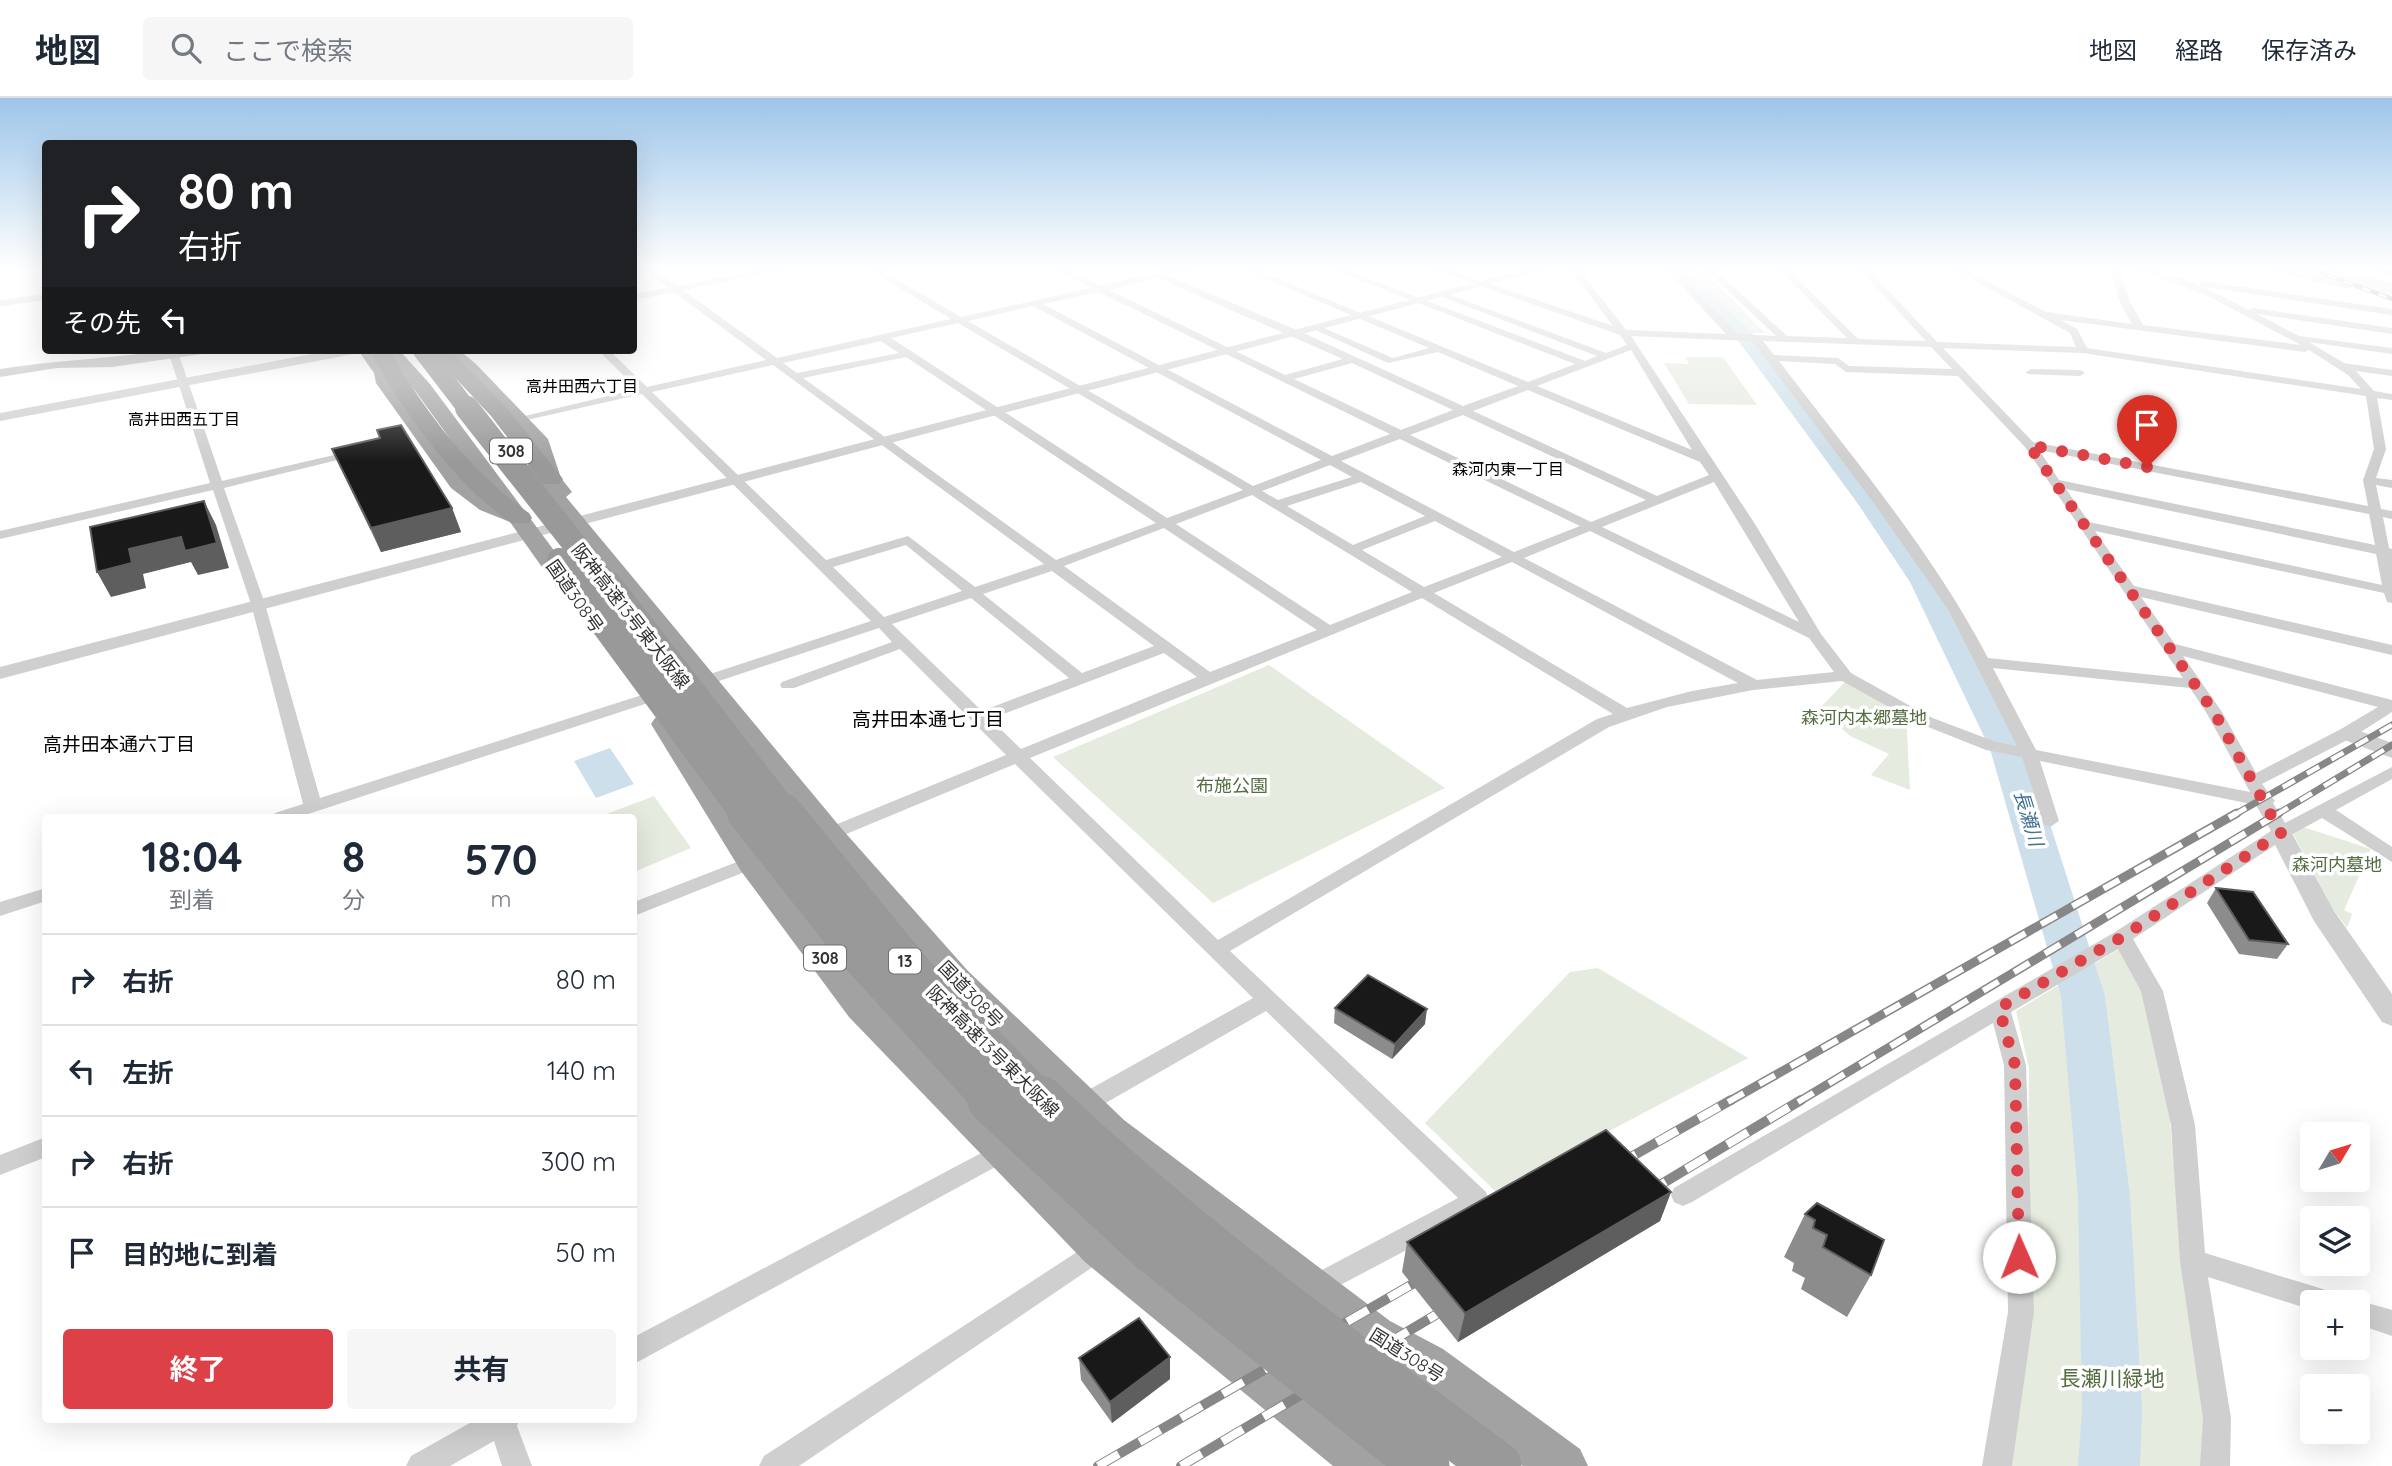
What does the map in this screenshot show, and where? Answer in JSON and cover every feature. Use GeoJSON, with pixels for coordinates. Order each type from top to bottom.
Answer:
{"type":"FeatureCollection","features":[{"type":"Feature","properties":{"kind":"highway"},"geometry":{"type":"LineString","coordinates":[[370,354],[419,440],[458,484],[488,505],[526,526]]}},
{"type":"Feature","properties":{"kind":"highway"},"geometry":{"type":"LineString","coordinates":[[380,354],[466,472],[485,494],[526,526]]}},
{"type":"Feature","properties":{"kind":"highway","name":"国道308号"},"geometry":{"type":"LineString","coordinates":[[393,354],[423,388],[526,526],[648,698],[752,862],[862,1007],[1002,1152],[1100,1248],[1372,1466]]}},
{"type":"Feature","properties":{"kind":"highway","name":"阪神高速13号東大阪線"},"geometry":{"type":"LineString","coordinates":[[404,354],[797,881],[904,1009],[1048,1155],[1144,1240],[1425,1466]]}},
{"type":"Feature","properties":{"kind":"highway","name":"阪神高速13号東大阪線"},"geometry":{"type":"LineString","coordinates":[[425,354],[866,917],[998,1060],[1077,1135],[1199,1236],[1366,1368],[1497,1466]]}},
{"type":"Feature","properties":{"kind":"highway","name":"国道308号"},"geometry":{"type":"LineString","coordinates":[[432,354],[523,465],[577,521],[830,835],[955,980],[1082,1105],[1110,1132],[1374,1336],[1427,1365],[1563,1466]]}},
{"type":"Feature","properties":{"kind":"highway"},"geometry":{"type":"LineString","coordinates":[[443,354],[518,426]]}},
{"type":"Feature","properties":{"kind":"highway"},"geometry":{"type":"LineString","coordinates":[[452,354],[518,426],[551,479],[576,510],[577,521]]}},
{"type":"Feature","properties":{"kind":"main road"},"geometry":{"type":"LineString","coordinates":[[0,373],[57,364],[112,363],[166,354]]}},
{"type":"Feature","properties":{"kind":"street"},"geometry":{"type":"LineString","coordinates":[[735,333],[1208,678]]}},
{"type":"Feature","properties":{"kind":"street"},"geometry":{"type":"LineString","coordinates":[[518,426],[645,391],[901,333]]}},
{"type":"Feature","properties":{"kind":"street"},"geometry":{"type":"LineString","coordinates":[[981,333],[1277,505],[1625,714]]}},
{"type":"Feature","properties":{"kind":"street"},"geometry":{"type":"LineString","coordinates":[[1089,333],[1752,684]]}},
{"type":"Feature","properties":{"kind":"street"},"geometry":{"type":"LineString","coordinates":[[1190,333],[1814,635]]}},
{"type":"Feature","properties":{"kind":"street"},"geometry":{"type":"LineString","coordinates":[[0,673],[258,604],[526,526],[577,521],[1300,333]]}},
{"type":"Feature","properties":{"kind":"street"},"geometry":{"type":"LineString","coordinates":[[1327,333],[1392,361],[1438,349]]}},
{"type":"Feature","properties":{"kind":"street"},"geometry":{"type":"LineString","coordinates":[[1399,333],[1704,459]]}},
{"type":"Feature","properties":{"kind":"street"},"geometry":{"type":"LineString","coordinates":[[1501,333],[1584,364]]}},
{"type":"Feature","properties":{"kind":"street"},"geometry":{"type":"LineString","coordinates":[[1544,333],[1606,356]]}},
{"type":"Feature","properties":{"kind":"street"},"geometry":{"type":"LineString","coordinates":[[1623,333],[2082,350],[2392,397]]}},
{"type":"Feature","properties":{"kind":"street"},"geometry":{"type":"LineString","coordinates":[[1623,333],[1748,524],[1814,635],[1845,676],[1924,720],[1992,746],[2266,802]]}},
{"type":"Feature","properties":{"kind":"street"},"geometry":{"type":"LineString","coordinates":[[1732,333],[1735,336]]}},
{"type":"Feature","properties":{"kind":"street"},"geometry":{"type":"LineString","coordinates":[[1778,333],[1783,337]]}},
{"type":"Feature","properties":{"kind":"street"},"geometry":{"type":"LineString","coordinates":[[1847,333],[1854,340]]}},
{"type":"Feature","properties":{"kind":"street"},"geometry":{"type":"LineString","coordinates":[[1924,333],[2029,445],[2132,590],[2214,712],[2266,802],[2323,915],[2392,1015]]}},
{"type":"Feature","properties":{"kind":"street"},"geometry":{"type":"LineString","coordinates":[[2075,333],[2082,350]]}},
{"type":"Feature","properties":{"kind":"street"},"geometry":{"type":"LineString","coordinates":[[2183,333],[2319,351]]}},
{"type":"Feature","properties":{"kind":"street"},"geometry":{"type":"LineString","coordinates":[[2086,525],[2391,594],[2387,552],[2374,512],[2369,480],[2386,450],[2376,422],[2371,394],[2344,366],[2283,333]]}},
{"type":"Feature","properties":{"kind":"street"},"geometry":{"type":"LineString","coordinates":[[1296,334],[1656,500]]}},
{"type":"Feature","properties":{"kind":"street"},"geometry":{"type":"LineString","coordinates":[[1753,336],[1881,503],[1956,611],[2029,754],[2050,821]]}},
{"type":"Feature","properties":{"kind":"street"},"geometry":{"type":"LineString","coordinates":[[2289,336],[2392,351]]}},
{"type":"Feature","properties":{"kind":"street"},"geometry":{"type":"LineString","coordinates":[[882,337],[1328,630]]}},
{"type":"Feature","properties":{"kind":"street"},"geometry":{"type":"LineString","coordinates":[[707,680],[1053,565],[1633,346]]}},
{"type":"Feature","properties":{"kind":"street"},"geometry":{"type":"LineString","coordinates":[[2005,347],[2035,375],[2080,373]]}},
{"type":"Feature","properties":{"kind":"street"},"geometry":{"type":"LineString","coordinates":[[178,354],[182,379],[258,604],[313,807]]}},
{"type":"Feature","properties":{"kind":"street"},"geometry":{"type":"LineString","coordinates":[[0,417],[302,354]]}},
{"type":"Feature","properties":{"kind":"street"},"geometry":{"type":"LineString","coordinates":[[0,410],[330,354]]}},
{"type":"Feature","properties":{"kind":"street"},"geometry":{"type":"LineString","coordinates":[[607,354],[1216,950],[1477,1200],[1312,1288]]}},
{"type":"Feature","properties":{"kind":"street"},"geometry":{"type":"LineString","coordinates":[[795,376],[908,354]]}},
{"type":"Feature","properties":{"kind":"street"},"geometry":{"type":"LineString","coordinates":[[1770,358],[1838,361],[1846,369],[1963,373]]}},
{"type":"Feature","properties":{"kind":"street"},"geometry":{"type":"LineString","coordinates":[[1285,379],[1351,360]]}},
{"type":"Feature","properties":{"kind":"street"},"geometry":{"type":"LineString","coordinates":[[2344,366],[2392,373]]}},
{"type":"Feature","properties":{"kind":"street"},"geometry":{"type":"LineString","coordinates":[[2376,422],[2392,425]]}},
{"type":"Feature","properties":{"kind":"street"},"geometry":{"type":"LineString","coordinates":[[2029,445],[2392,515]]}},
{"type":"Feature","properties":{"kind":"street"},"geometry":{"type":"LineString","coordinates":[[0,535],[373,450]]}},
{"type":"Feature","properties":{"kind":"street"},"geometry":{"type":"LineString","coordinates":[[637,908],[752,862],[830,835],[1208,678],[1716,477]]}},
{"type":"Feature","properties":{"kind":"street"},"geometry":{"type":"LineString","coordinates":[[1277,505],[1360,478]]}},
{"type":"Feature","properties":{"kind":"street"},"geometry":{"type":"LineString","coordinates":[[2369,480],[2392,484]]}},
{"type":"Feature","properties":{"kind":"street"},"geometry":{"type":"LineString","coordinates":[[2056,483],[2387,552]]}},
{"type":"Feature","properties":{"kind":"street"},"geometry":{"type":"LineString","coordinates":[[1351,550],[1434,517]]}},
{"type":"Feature","properties":{"kind":"street"},"geometry":{"type":"LineString","coordinates":[[824,565],[908,540],[1081,680]]}},
{"type":"Feature","properties":{"kind":"street"},"geometry":{"type":"LineString","coordinates":[[2132,590],[2392,650]]}},
{"type":"Feature","properties":{"kind":"street"},"geometry":{"type":"LineString","coordinates":[[788,685],[820,677],[903,643]]}},
{"type":"Feature","properties":{"kind":"street"},"geometry":{"type":"LineString","coordinates":[[979,718],[1165,647]]}},
{"type":"Feature","properties":{"kind":"street"},"geometry":{"type":"LineString","coordinates":[[2171,648],[2392,705]]}},
{"type":"Feature","properties":{"kind":"street"},"geometry":{"type":"LineString","coordinates":[[1982,662],[2194,684]]}},
{"type":"Feature","properties":{"kind":"street"},"geometry":{"type":"LineString","coordinates":[[1216,950],[1592,730],[1625,714],[1752,684],[1845,676]]}},
{"type":"Feature","properties":{"kind":"street"},"geometry":{"type":"LineString","coordinates":[[291,814],[648,698]]}},
{"type":"Feature","properties":{"kind":"street"},"geometry":{"type":"LineString","coordinates":[[2254,781],[2347,733],[2392,705]]}},
{"type":"Feature","properties":{"kind":"street"},"geometry":{"type":"LineString","coordinates":[[2347,733],[2392,751]]}},
{"type":"Feature","properties":{"kind":"street"},"geometry":{"type":"LineString","coordinates":[[1683,1195],[2122,937],[2281,833],[2392,772]]}},
{"type":"Feature","properties":{"kind":"street"},"geometry":{"type":"LineString","coordinates":[[2323,810],[2392,856]]}},
{"type":"Feature","properties":{"kind":"street"},"geometry":{"type":"LineString","coordinates":[[0,909],[42,895]]}},
{"type":"Feature","properties":{"kind":"street"},"geometry":{"type":"LineString","coordinates":[[2122,937],[2152,991],[2173,1072],[2183,1125],[2193,1261],[2217,1418],[2216,1466]]}},
{"type":"Feature","properties":{"kind":"street"},"geometry":{"type":"LineString","coordinates":[[1082,1105],[1268,1000]]}},
{"type":"Feature","properties":{"kind":"street"},"geometry":{"type":"LineString","coordinates":[[1997,1466],[2021,1312],[2015,1065],[1999,1008]]}},
{"type":"Feature","properties":{"kind":"street"},"geometry":{"type":"LineString","coordinates":[[0,1165],[42,1149]]}},
{"type":"Feature","properties":{"kind":"street"},"geometry":{"type":"LineString","coordinates":[[637,1348],[1002,1152]]}},
{"type":"Feature","properties":{"kind":"street"},"geometry":{"type":"LineString","coordinates":[[774,1466],[1100,1248]]}},
{"type":"Feature","properties":{"kind":"street"},"geometry":{"type":"LineString","coordinates":[[2193,1261],[2300,1294]]}},
{"type":"Feature","properties":{"kind":"street"},"geometry":{"type":"LineString","coordinates":[[2370,1316],[2392,1323]]}},
{"type":"Feature","properties":{"kind":"street"},"geometry":{"type":"LineString","coordinates":[[421,1466],[498,1423]]}},
{"type":"Feature","properties":{"kind":"street"},"geometry":{"type":"LineString","coordinates":[[504,1423],[517,1466]]}},
{"type":"Feature","properties":{"kind":"green space"},"geometry":{"type":"Polygon","coordinates":[[[1685,357],[1723,357],[1757,405],[1689,404],[1664,363],[1689,364],[1685,357]]]}},
{"type":"Feature","properties":{"kind":"green space","name":"布施公園"},"geometry":{"type":"Polygon","coordinates":[[[1269,665],[1445,788],[1213,903],[1053,757],[1269,665]]]}},
{"type":"Feature","properties":{"kind":"green space","name":"森河内本郷墓地"},"geometry":{"type":"Polygon","coordinates":[[[1846,681],[1906,713],[1910,790],[1871,775],[1889,754],[1850,736],[1820,708],[1846,681]]]}},
{"type":"Feature","properties":{"kind":"green space"},"geometry":{"type":"Polygon","coordinates":[[[654,796],[691,848],[637,871],[637,814],[607,814],[654,796]]]}},
{"type":"Feature","properties":{"kind":"green space","name":"森河内墓地"},"geometry":{"type":"Polygon","coordinates":[[[2303,827],[2371,849],[2344,910],[2352,914],[2347,928],[2333,909],[2292,832],[2303,827]]]}},
{"type":"Feature","properties":{"kind":"green space","name":"長瀬川緑地"},"geometry":{"type":"Polygon","coordinates":[[[2119,949],[2143,990],[2170,1121],[2185,1294],[2207,1418],[2204,1466],[2011,1466],[2033,1320],[2028,1173],[2029,1068],[2016,1011],[2119,949]]]}},
{"type":"Feature","properties":{"kind":"green space"},"geometry":{"type":"Polygon","coordinates":[[[1598,968],[1748,1058],[1495,1191],[1425,1123],[1570,972],[1598,968]]]}},
{"type":"Feature","properties":{"kind":"water"},"geometry":{"type":"Polygon","coordinates":[[[610,748],[634,784],[596,798],[574,761],[610,748]]]}},
{"type":"Feature","properties":{"kind":"building"},"geometry":{"type":"Polygon","coordinates":[[[401,425],[452,508],[371,528],[332,449],[380,438],[377,430],[401,425]]]}},
{"type":"Feature","properties":{"kind":"building"},"geometry":{"type":"Polygon","coordinates":[[[204,501],[217,543],[185,551],[181,537],[129,549],[132,563],[97,572],[90,527],[204,501]]]}},
{"type":"Feature","properties":{"kind":"building"},"geometry":{"type":"Polygon","coordinates":[[[2216,888],[2253,892],[2288,944],[2249,940],[2216,888]]]}},
{"type":"Feature","properties":{"kind":"building"},"geometry":{"type":"Polygon","coordinates":[[[1368,975],[1427,1009],[1395,1044],[1335,1008],[1368,975]]]}},
{"type":"Feature","properties":{"kind":"building"},"geometry":{"type":"Polygon","coordinates":[[[1606,1130],[1671,1192],[1465,1313],[1407,1242],[1606,1130]]]}},
{"type":"Feature","properties":{"kind":"building"},"geometry":{"type":"Polygon","coordinates":[[[1817,1203],[1884,1240],[1871,1275],[1823,1247],[1827,1235],[1813,1228],[1815,1220],[1805,1214],[1817,1203]]]}},
{"type":"Feature","properties":{"kind":"building"},"geometry":{"type":"Polygon","coordinates":[[[1139,1318],[1170,1357],[1110,1402],[1079,1358],[1139,1318]]]}},
{"type":"Feature","properties":{"kind":"waterway","name":"長瀬川"},"geometry":{"type":"LineString","coordinates":[[1741,333],[1869,500],[1925,582],[2008,749],[2083,996],[2104,1196],[2112,1411],[2109,1466]]}},
{"type":"Feature","properties":{"kind":"railway"},"geometry":{"type":"LineString","coordinates":[[2234,815],[2392,725]]}},
{"type":"Feature","properties":{"kind":"railway"},"geometry":{"type":"LineString","coordinates":[[2276,815],[2392,745]]}},
{"type":"Feature","properties":{"kind":"railway"},"geometry":{"type":"LineString","coordinates":[[1728,1102],[2237,813]]}},
{"type":"Feature","properties":{"kind":"railway"},"geometry":{"type":"LineString","coordinates":[[1798,1102],[2279,813]]}},
{"type":"Feature","properties":{"kind":"railway"},"geometry":{"type":"LineString","coordinates":[[1615,1166],[1731,1100]]}},
{"type":"Feature","properties":{"kind":"railway"},"geometry":{"type":"LineString","coordinates":[[1645,1194],[1801,1100]]}},
{"type":"Feature","properties":{"kind":"railway"},"geometry":{"type":"LineString","coordinates":[[1098,1466],[1428,1275]]}},
{"type":"Feature","properties":{"kind":"railway"},"geometry":{"type":"LineString","coordinates":[[1181,1466],[1454,1304]]}},
{"type":"Feature","properties":{"kind":"district","name":"高井田西六丁目"},"geometry":{"type":"Point","coordinates":[582,386]}},
{"type":"Feature","properties":{"kind":"district","name":"高井田西五丁目"},"geometry":{"type":"Point","coordinates":[184,419]}},
{"type":"Feature","properties":{"kind":"district","name":"森河内東一丁目"},"geometry":{"type":"Point","coordinates":[1508,469]}},
{"type":"Feature","properties":{"kind":"district","name":"高井田本通七丁目"},"geometry":{"type":"Point","coordinates":[928,719]}},
{"type":"Feature","properties":{"kind":"district","name":"高井田本通六丁目"},"geometry":{"type":"Point","coordinates":[119,744]}},
{"type":"Feature","properties":{"kind":"route"},"geometry":{"type":"LineString","coordinates":[[2019,1257],[2015,1065],[1999,1008],[2122,937],[2281,833],[2214,712],[2029,445],[2147,467]]}}]}
